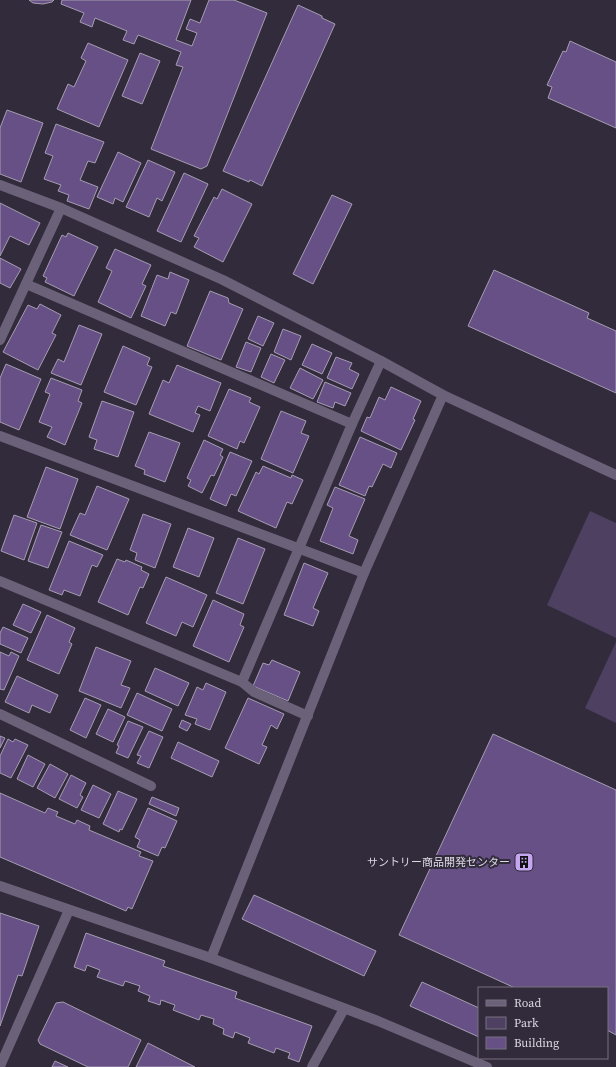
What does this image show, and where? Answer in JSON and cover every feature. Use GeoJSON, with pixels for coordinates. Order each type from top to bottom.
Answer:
{"type":"FeatureCollection","features":[{"type":"Feature","properties":{"kind":"street"},"geometry":{"type":"LineString","coordinates":[[0,185],[61,208],[223,280],[381,361],[442,395],[616,475]]}},
{"type":"Feature","properties":{"kind":"street"},"geometry":{"type":"LineString","coordinates":[[0,340],[61,208]]}},
{"type":"Feature","properties":{"kind":"street"},"geometry":{"type":"LineString","coordinates":[[26,284],[352,424]]}},
{"type":"Feature","properties":{"kind":"street"},"geometry":{"type":"LineString","coordinates":[[242,682],[352,424],[381,361]]}},
{"type":"Feature","properties":{"kind":"street"},"geometry":{"type":"LineString","coordinates":[[211,958],[364,573],[442,395]]}},
{"type":"Feature","properties":{"kind":"street"},"geometry":{"type":"LineString","coordinates":[[0,436],[364,573]]}},
{"type":"Feature","properties":{"kind":"street"},"geometry":{"type":"LineString","coordinates":[[0,581],[242,682],[254,692],[308,716]]}},
{"type":"Feature","properties":{"kind":"street"},"geometry":{"type":"LineString","coordinates":[[0,714],[151,786]]}},
{"type":"Feature","properties":{"kind":"street"},"geometry":{"type":"LineString","coordinates":[[0,886],[211,958],[378,1021],[487,1067]]}},
{"type":"Feature","properties":{"kind":"street"},"geometry":{"type":"LineString","coordinates":[[0,1066],[69,910]]}},
{"type":"Feature","properties":{"kind":"street"},"geometry":{"type":"LineString","coordinates":[[312,1067],[344,1009]]}},
{"type":"Feature","properties":{"kind":"green space"},"geometry":{"type":"Polygon","coordinates":[[[590,511],[616,523],[616,638],[547,605],[590,511]]]}},
{"type":"Feature","properties":{"kind":"green space"},"geometry":{"type":"Polygon","coordinates":[[[616,642],[616,723],[585,708],[616,642]]]}},
{"type":"Feature","properties":{"kind":"building"},"geometry":{"type":"Polygon","coordinates":[[[29,0],[54,0],[43,4],[33,3],[29,0]]]}},
{"type":"Feature","properties":{"kind":"building"},"geometry":{"type":"Polygon","coordinates":[[[62,0],[191,0],[176,40],[192,46],[197,33],[186,29],[190,19],[200,23],[209,0],[234,0],[267,13],[207,166],[201,169],[151,149],[183,67],[176,65],[181,52],[138,35],[134,44],[123,40],[127,31],[95,18],[92,27],[80,22],[84,13],[61,4],[62,0]]]}},
{"type":"Feature","properties":{"kind":"building"},"geometry":{"type":"Polygon","coordinates":[[[298,5],[335,24],[262,186],[250,180],[249,182],[223,171],[298,5]]]}},
{"type":"Feature","properties":{"kind":"building"},"geometry":{"type":"Polygon","coordinates":[[[570,41],[616,62],[616,128],[548,98],[552,87],[547,85],[563,51],[566,52],[570,41]]]}},
{"type":"Feature","properties":{"kind":"building"},"geometry":{"type":"Polygon","coordinates":[[[88,43],[128,60],[99,127],[57,109],[68,84],[74,87],[86,61],[81,58],[88,43]]]}},
{"type":"Feature","properties":{"kind":"building"},"geometry":{"type":"Polygon","coordinates":[[[140,53],[160,61],[142,104],[122,96],[140,53]]]}},
{"type":"Feature","properties":{"kind":"building"},"geometry":{"type":"Polygon","coordinates":[[[7,110],[43,123],[21,182],[0,174],[0,128],[7,110]]]}},
{"type":"Feature","properties":{"kind":"building"},"geometry":{"type":"Polygon","coordinates":[[[56,124],[104,142],[95,163],[88,161],[80,180],[98,187],[89,209],[67,201],[69,195],[58,191],[61,185],[44,179],[53,156],[45,153],[56,124]]]}},
{"type":"Feature","properties":{"kind":"building"},"geometry":{"type":"Polygon","coordinates":[[[118,152],[141,163],[123,202],[115,198],[113,204],[97,197],[118,152]]]}},
{"type":"Feature","properties":{"kind":"building"},"geometry":{"type":"Polygon","coordinates":[[[148,160],[175,172],[162,201],[157,198],[149,217],[126,207],[148,160]]]}},
{"type":"Feature","properties":{"kind":"building"},"geometry":{"type":"Polygon","coordinates":[[[184,173],[208,184],[181,242],[157,231],[184,173]]]}},
{"type":"Feature","properties":{"kind":"building"},"geometry":{"type":"Polygon","coordinates":[[[222,189],[252,204],[223,262],[194,247],[199,238],[194,236],[214,197],[217,199],[222,189]]]}},
{"type":"Feature","properties":{"kind":"building"},"geometry":{"type":"Polygon","coordinates":[[[332,195],[352,204],[313,284],[293,274],[332,195]]]}},
{"type":"Feature","properties":{"kind":"building"},"geometry":{"type":"Polygon","coordinates":[[[0,203],[40,223],[29,245],[10,236],[0,256],[0,203]]]}},
{"type":"Feature","properties":{"kind":"building"},"geometry":{"type":"Polygon","coordinates":[[[68,233],[98,247],[74,296],[45,282],[47,278],[43,276],[62,235],[66,237],[68,233]]]}},
{"type":"Feature","properties":{"kind":"building"},"geometry":{"type":"Polygon","coordinates":[[[115,249],[151,265],[142,284],[146,286],[131,318],[98,302],[112,271],[106,268],[115,249]]]}},
{"type":"Feature","properties":{"kind":"building"},"geometry":{"type":"Polygon","coordinates":[[[0,258],[21,269],[10,288],[0,283],[0,258]]]}},
{"type":"Feature","properties":{"kind":"building"},"geometry":{"type":"Polygon","coordinates":[[[494,270],[589,313],[587,318],[616,331],[616,393],[468,326],[494,270]]]}},
{"type":"Feature","properties":{"kind":"building"},"geometry":{"type":"Polygon","coordinates":[[[170,272],[189,280],[176,314],[171,312],[165,326],[141,316],[157,275],[168,279],[170,272]]]}},
{"type":"Feature","properties":{"kind":"building"},"geometry":{"type":"Polygon","coordinates":[[[210,291],[228,298],[229,303],[243,309],[221,360],[187,346],[210,291]]]}},
{"type":"Feature","properties":{"kind":"building"},"geometry":{"type":"Polygon","coordinates":[[[40,304],[61,315],[52,333],[56,335],[38,370],[3,352],[28,305],[37,309],[40,304]]]}},
{"type":"Feature","properties":{"kind":"building"},"geometry":{"type":"Polygon","coordinates":[[[258,316],[274,323],[263,346],[248,339],[258,316]]]}},
{"type":"Feature","properties":{"kind":"building"},"geometry":{"type":"Polygon","coordinates":[[[79,325],[102,334],[81,385],[51,373],[58,359],[64,362],[79,325]]]}},
{"type":"Feature","properties":{"kind":"building"},"geometry":{"type":"Polygon","coordinates":[[[283,329],[301,336],[291,360],[274,352],[283,329]]]}},
{"type":"Feature","properties":{"kind":"building"},"geometry":{"type":"Polygon","coordinates":[[[246,342],[261,348],[251,372],[236,367],[246,342]]]}},
{"type":"Feature","properties":{"kind":"building"},"geometry":{"type":"Polygon","coordinates":[[[312,344],[332,353],[322,374],[302,365],[312,344]]]}},
{"type":"Feature","properties":{"kind":"building"},"geometry":{"type":"Polygon","coordinates":[[[123,346],[150,358],[147,365],[152,367],[136,405],[104,392],[123,346]]]}},
{"type":"Feature","properties":{"kind":"building"},"geometry":{"type":"Polygon","coordinates":[[[271,354],[285,360],[274,383],[261,377],[271,354]]]}},
{"type":"Feature","properties":{"kind":"building"},"geometry":{"type":"Polygon","coordinates":[[[336,357],[352,363],[349,369],[359,374],[352,389],[327,378],[336,357]]]}},
{"type":"Feature","properties":{"kind":"building"},"geometry":{"type":"Polygon","coordinates":[[[6,364],[41,379],[19,430],[0,422],[0,378],[6,364]]]}},
{"type":"Feature","properties":{"kind":"building"},"geometry":{"type":"Polygon","coordinates":[[[177,365],[221,383],[210,411],[198,406],[195,413],[200,415],[193,432],[149,414],[163,380],[169,383],[177,365]]]}},
{"type":"Feature","properties":{"kind":"building"},"geometry":{"type":"Polygon","coordinates":[[[300,368],[323,380],[313,399],[290,388],[300,368]]]}},
{"type":"Feature","properties":{"kind":"building"},"geometry":{"type":"Polygon","coordinates":[[[51,378],[82,390],[78,401],[82,403],[65,445],[47,437],[52,427],[39,422],[50,394],[45,392],[51,378]]]}},
{"type":"Feature","properties":{"kind":"building"},"geometry":{"type":"Polygon","coordinates":[[[325,382],[351,393],[345,406],[335,402],[333,408],[317,402],[325,382]]]}},
{"type":"Feature","properties":{"kind":"building"},"geometry":{"type":"Polygon","coordinates":[[[391,387],[421,401],[413,419],[415,420],[401,450],[361,431],[367,417],[370,418],[379,397],[385,400],[391,387]]]}},
{"type":"Feature","properties":{"kind":"building"},"geometry":{"type":"Polygon","coordinates":[[[229,389],[251,398],[249,402],[260,407],[244,443],[240,441],[237,449],[208,436],[229,389]]]}},
{"type":"Feature","properties":{"kind":"building"},"geometry":{"type":"Polygon","coordinates":[[[102,401],[134,412],[118,457],[94,449],[97,440],[89,437],[102,401]]]}},
{"type":"Feature","properties":{"kind":"building"},"geometry":{"type":"Polygon","coordinates":[[[281,411],[306,421],[301,433],[309,436],[293,473],[261,459],[281,411]]]}},
{"type":"Feature","properties":{"kind":"building"},"geometry":{"type":"Polygon","coordinates":[[[149,432],[180,443],[165,482],[144,474],[145,470],[135,466],[149,432]]]}},
{"type":"Feature","properties":{"kind":"building"},"geometry":{"type":"Polygon","coordinates":[[[360,437],[397,453],[391,468],[383,464],[372,487],[369,486],[365,496],[339,485],[360,437]]]}},
{"type":"Feature","properties":{"kind":"building"},"geometry":{"type":"Polygon","coordinates":[[[204,440],[223,449],[220,455],[223,457],[214,476],[211,475],[202,493],[188,486],[191,480],[187,478],[204,440]]]}},
{"type":"Feature","properties":{"kind":"building"},"geometry":{"type":"Polygon","coordinates":[[[230,452],[252,461],[236,496],[231,494],[226,506],[210,499],[230,452]]]}},
{"type":"Feature","properties":{"kind":"building"},"geometry":{"type":"Polygon","coordinates":[[[263,466],[291,478],[292,475],[303,480],[292,504],[287,502],[276,528],[238,511],[256,472],[259,474],[263,466]]]}},
{"type":"Feature","properties":{"kind":"building"},"geometry":{"type":"Polygon","coordinates":[[[46,467],[78,479],[60,529],[27,517],[46,467]]]}},
{"type":"Feature","properties":{"kind":"building"},"geometry":{"type":"Polygon","coordinates":[[[97,486],[129,499],[107,550],[70,535],[80,513],[85,515],[97,486]]]}},
{"type":"Feature","properties":{"kind":"building"},"geometry":{"type":"Polygon","coordinates":[[[335,487],[365,499],[349,536],[358,540],[353,554],[320,541],[333,508],[327,505],[335,487]]]}},
{"type":"Feature","properties":{"kind":"building"},"geometry":{"type":"Polygon","coordinates":[[[143,514],[171,524],[155,568],[135,560],[137,553],[130,550],[143,514]]]}},
{"type":"Feature","properties":{"kind":"building"},"geometry":{"type":"Polygon","coordinates":[[[14,515],[37,523],[24,560],[1,551],[14,515]]]}},
{"type":"Feature","properties":{"kind":"building"},"geometry":{"type":"Polygon","coordinates":[[[41,525],[62,532],[48,568],[28,561],[41,525]]]}},
{"type":"Feature","properties":{"kind":"building"},"geometry":{"type":"Polygon","coordinates":[[[188,528],[214,538],[199,577],[173,567],[188,528]]]}},
{"type":"Feature","properties":{"kind":"building"},"geometry":{"type":"Polygon","coordinates":[[[238,538],[265,549],[243,604],[216,593],[238,538]]]}},
{"type":"Feature","properties":{"kind":"building"},"geometry":{"type":"Polygon","coordinates":[[[69,541],[103,555],[97,567],[92,565],[80,596],[64,590],[62,595],[49,590],[69,541]]]}},
{"type":"Feature","properties":{"kind":"building"},"geometry":{"type":"Polygon","coordinates":[[[117,559],[125,562],[126,560],[142,567],[141,570],[149,574],[143,588],[140,587],[128,615],[98,602],[117,559]]]}},
{"type":"Feature","properties":{"kind":"building"},"geometry":{"type":"Polygon","coordinates":[[[304,563],[328,573],[313,608],[319,611],[313,626],[284,615],[304,563]]]}},
{"type":"Feature","properties":{"kind":"building"},"geometry":{"type":"Polygon","coordinates":[[[166,577],[207,595],[193,627],[182,622],[176,636],[146,623],[166,577]]]}},
{"type":"Feature","properties":{"kind":"building"},"geometry":{"type":"Polygon","coordinates":[[[213,600],[244,614],[240,625],[244,627],[229,662],[193,646],[213,600]]]}},
{"type":"Feature","properties":{"kind":"building"},"geometry":{"type":"Polygon","coordinates":[[[23,604],[41,612],[31,633],[13,625],[23,604]]]}},
{"type":"Feature","properties":{"kind":"building"},"geometry":{"type":"Polygon","coordinates":[[[47,615],[75,628],[69,642],[72,644],[59,674],[27,660],[47,615]]]}},
{"type":"Feature","properties":{"kind":"building"},"geometry":{"type":"Polygon","coordinates":[[[3,627],[28,638],[21,653],[0,644],[0,633],[3,627]]]}},
{"type":"Feature","properties":{"kind":"building"},"geometry":{"type":"Polygon","coordinates":[[[96,647],[131,661],[121,685],[130,688],[121,708],[79,691],[96,647]]]}},
{"type":"Feature","properties":{"kind":"building"},"geometry":{"type":"Polygon","coordinates":[[[0,652],[9,656],[11,652],[19,656],[4,690],[0,689],[0,652]]]}},
{"type":"Feature","properties":{"kind":"building"},"geometry":{"type":"Polygon","coordinates":[[[272,660],[300,672],[288,701],[253,686],[263,663],[269,665],[272,660]]]}},
{"type":"Feature","properties":{"kind":"building"},"geometry":{"type":"Polygon","coordinates":[[[155,668],[189,683],[178,706],[145,691],[155,668]]]}},
{"type":"Feature","properties":{"kind":"building"},"geometry":{"type":"Polygon","coordinates":[[[17,676],[58,695],[50,713],[32,705],[29,713],[5,702],[17,676]]]}},
{"type":"Feature","properties":{"kind":"building"},"geometry":{"type":"Polygon","coordinates":[[[206,683],[226,692],[210,730],[195,724],[197,719],[185,715],[197,687],[203,690],[206,683]]]}},
{"type":"Feature","properties":{"kind":"building"},"geometry":{"type":"Polygon","coordinates":[[[137,693],[172,709],[162,731],[127,715],[137,693]]]}},
{"type":"Feature","properties":{"kind":"building"},"geometry":{"type":"Polygon","coordinates":[[[85,698],[101,705],[86,738],[70,730],[85,698]]]}},
{"type":"Feature","properties":{"kind":"building"},"geometry":{"type":"Polygon","coordinates":[[[248,698],[284,714],[277,729],[271,725],[262,745],[267,747],[259,764],[225,748],[248,698]]]}},
{"type":"Feature","properties":{"kind":"building"},"geometry":{"type":"Polygon","coordinates":[[[108,709],[125,717],[113,742],[96,734],[108,709]]]}},
{"type":"Feature","properties":{"kind":"building"},"geometry":{"type":"Polygon","coordinates":[[[182,720],[191,724],[187,731],[179,727],[182,720]]]}},
{"type":"Feature","properties":{"kind":"building"},"geometry":{"type":"Polygon","coordinates":[[[128,721],[143,727],[128,758],[116,753],[119,746],[117,745],[128,721]]]}},
{"type":"Feature","properties":{"kind":"building"},"geometry":{"type":"Polygon","coordinates":[[[149,731],[163,737],[149,768],[137,763],[141,756],[137,755],[149,731]]]}},
{"type":"Feature","properties":{"kind":"building","name":"サントリー商品開発センター"},"geometry":{"type":"Polygon","coordinates":[[[493,734],[616,790],[616,1035],[608,1031],[608,987],[513,987],[399,935],[493,734]]]}},
{"type":"Feature","properties":{"kind":"building"},"geometry":{"type":"Polygon","coordinates":[[[0,736],[5,738],[0,748],[0,736]]]}},
{"type":"Feature","properties":{"kind":"building"},"geometry":{"type":"Polygon","coordinates":[[[8,739],[13,742],[15,739],[28,745],[11,778],[0,773],[0,756],[8,739]]]}},
{"type":"Feature","properties":{"kind":"building"},"geometry":{"type":"Polygon","coordinates":[[[178,742],[219,761],[212,777],[171,758],[178,742]]]}},
{"type":"Feature","properties":{"kind":"building"},"geometry":{"type":"Polygon","coordinates":[[[28,755],[45,764],[33,787],[17,779],[28,755]]]}},
{"type":"Feature","properties":{"kind":"building"},"geometry":{"type":"Polygon","coordinates":[[[50,764],[68,774],[55,798],[37,788],[50,764]]]}},
{"type":"Feature","properties":{"kind":"building"},"geometry":{"type":"Polygon","coordinates":[[[71,775],[86,783],[80,795],[83,797],[77,808],[59,799],[71,775]]]}},
{"type":"Feature","properties":{"kind":"building"},"geometry":{"type":"Polygon","coordinates":[[[93,785],[111,794],[99,818],[81,810],[93,785]]]}},
{"type":"Feature","properties":{"kind":"building"},"geometry":{"type":"Polygon","coordinates":[[[118,791],[137,799],[122,830],[120,829],[119,832],[103,824],[118,791]]]}},
{"type":"Feature","properties":{"kind":"building"},"geometry":{"type":"Polygon","coordinates":[[[0,793],[45,813],[48,808],[58,812],[56,816],[75,824],[77,820],[90,826],[89,830],[141,852],[139,856],[153,861],[132,909],[128,907],[126,911],[0,857],[0,793]]]}},
{"type":"Feature","properties":{"kind":"building"},"geometry":{"type":"Polygon","coordinates":[[[152,797],[179,808],[176,816],[149,804],[152,797]]]}},
{"type":"Feature","properties":{"kind":"building"},"geometry":{"type":"Polygon","coordinates":[[[148,808],[177,821],[165,848],[162,847],[158,856],[137,847],[140,840],[135,837],[148,808]]]}},
{"type":"Feature","properties":{"kind":"building"},"geometry":{"type":"Polygon","coordinates":[[[254,895],[376,951],[364,976],[242,919],[254,895]]]}},
{"type":"Feature","properties":{"kind":"building"},"geometry":{"type":"Polygon","coordinates":[[[0,913],[39,926],[22,976],[18,975],[0,1026],[0,913]]]}},
{"type":"Feature","properties":{"kind":"building"},"geometry":{"type":"Polygon","coordinates":[[[86,933],[165,961],[163,966],[237,992],[235,998],[312,1026],[299,1062],[288,1058],[290,1053],[276,1048],[274,1053],[248,1043],[250,1038],[235,1032],[233,1038],[223,1034],[224,1029],[213,1024],[214,1019],[201,1015],[199,1020],[173,1010],[175,1005],[161,1000],[160,1005],[148,1001],[150,996],[138,991],[140,986],[125,981],[123,986],[97,977],[100,970],[87,965],[85,971],[74,967],[86,933]]]}},
{"type":"Feature","properties":{"kind":"building"},"geometry":{"type":"Polygon","coordinates":[[[422,982],[478,1008],[478,1037],[410,1006],[422,982]]]}},
{"type":"Feature","properties":{"kind":"building"},"geometry":{"type":"Polygon","coordinates":[[[63,1002],[141,1040],[128,1067],[88,1067],[40,1044],[38,1040],[56,1003],[63,1002]]]}},
{"type":"Feature","properties":{"kind":"building"},"geometry":{"type":"Polygon","coordinates":[[[148,1043],[195,1067],[136,1067],[148,1043]]]}},
{"type":"Feature","properties":{"kind":"building"},"geometry":{"type":"Polygon","coordinates":[[[55,1061],[68,1067],[52,1067],[55,1061]]]}},
{"type":"Feature","properties":{"kind":"place","name":"サントリー商品開発センター"},"geometry":{"type":"Point","coordinates":[524,862]}}]}
